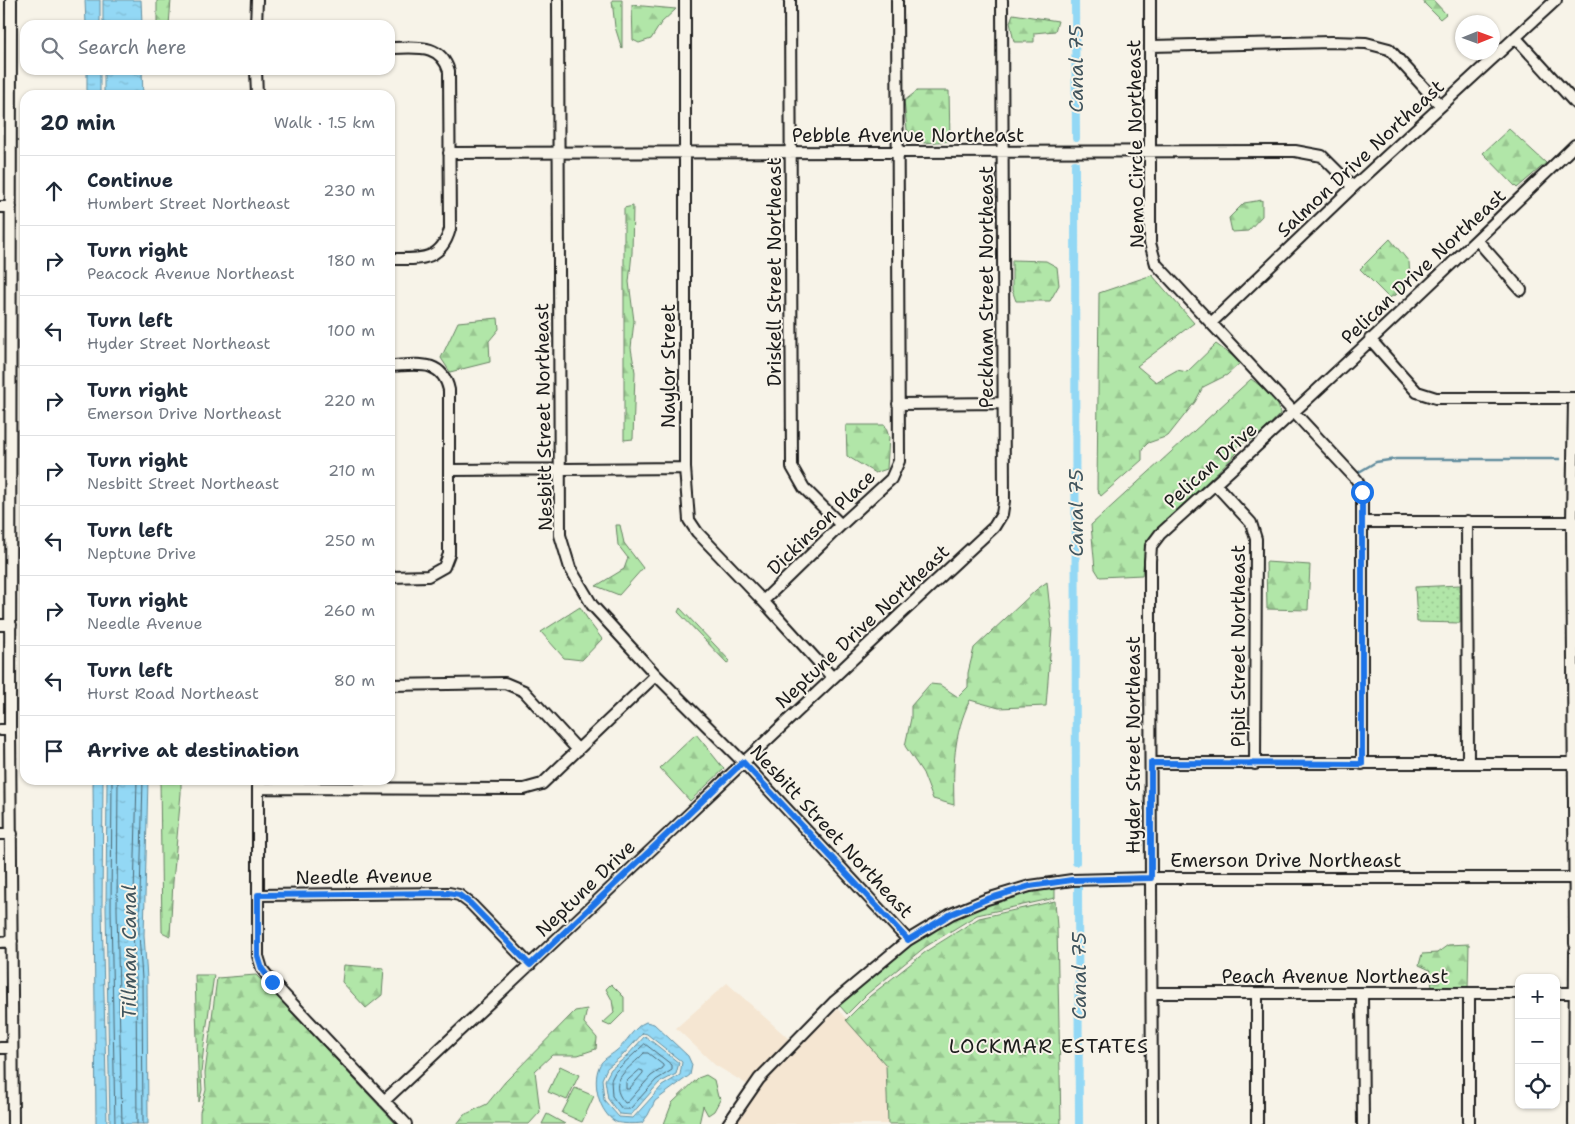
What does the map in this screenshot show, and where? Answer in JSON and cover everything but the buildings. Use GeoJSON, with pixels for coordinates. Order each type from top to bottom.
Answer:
{"type":"FeatureCollection","features":[{"type":"Feature","properties":{"kind":"street"},"geometry":{"type":"LineString","coordinates":[[10,0],[5,207],[11,625],[5,730],[12,834],[13,1124]]}},
{"type":"Feature","properties":{"kind":"street"},"geometry":{"type":"LineString","coordinates":[[256,0],[256,20]]}},
{"type":"Feature","properties":{"kind":"street","name":"Nesbitt Street Northeast"},"geometry":{"type":"LineString","coordinates":[[558,0],[560,535],[570,568],[592,605],[656,675],[743,762],[908,940]]}},
{"type":"Feature","properties":{"kind":"street","name":"Naylor Street"},"geometry":{"type":"LineString","coordinates":[[685,0],[685,468],[689,520],[697,532],[832,677]]}},
{"type":"Feature","properties":{"kind":"street","name":"Driskell Street Northeast"},"geometry":{"type":"LineString","coordinates":[[790,0],[792,467],[804,488],[840,525]]}},
{"type":"Feature","properties":{"kind":"street","name":"Dickinson Place"},"geometry":{"type":"LineString","coordinates":[[763,601],[840,525],[891,479],[899,461],[897,0]]}},
{"type":"Feature","properties":{"kind":"street","name":"Peckham Street Northeast"},"geometry":{"type":"LineString","coordinates":[[1002,0],[1004,501],[1002,514]]}},
{"type":"Feature","properties":{"kind":"street","name":"Nemo Circle Northeast"},"geometry":{"type":"LineString","coordinates":[[1150,0],[1150,243],[1156,264],[1357,480],[1362,492],[1362,764]]}},
{"type":"Feature","properties":{"kind":"street","name":"Salmon Drive Northeast"},"geometry":{"type":"LineString","coordinates":[[1211,323],[1353,188],[1556,0]]}},
{"type":"Feature","properties":{"kind":"street"},"geometry":{"type":"LineString","coordinates":[[1516,38],[1575,103]]}},
{"type":"Feature","properties":{"kind":"street"},"geometry":{"type":"LineString","coordinates":[[1150,46],[1366,43],[1389,49],[1441,106]]}},
{"type":"Feature","properties":{"kind":"street"},"geometry":{"type":"LineString","coordinates":[[395,48],[425,48],[438,53],[446,62],[449,72],[450,229],[446,243],[436,254],[418,259],[395,259]]}},
{"type":"Feature","properties":{"kind":"street"},"geometry":{"type":"LineString","coordinates":[[256,75],[256,90]]}},
{"type":"Feature","properties":{"kind":"street","name":"Pelican Drive Northeast"},"geometry":{"type":"LineString","coordinates":[[1294,412],[1575,145]]}},
{"type":"Feature","properties":{"kind":"street","name":"Pebble Avenue Northeast"},"geometry":{"type":"LineString","coordinates":[[449,153],[1305,152],[1322,156],[1353,188]]}},
{"type":"Feature","properties":{"kind":"street"},"geometry":{"type":"LineString","coordinates":[[1477,240],[1520,290]]}},
{"type":"Feature","properties":{"kind":"street"},"geometry":{"type":"LineString","coordinates":[[1370,339],[1417,392],[1436,398],[1575,398],[1575,944]]}},
{"type":"Feature","properties":{"kind":"street"},"geometry":{"type":"LineString","coordinates":[[395,366],[429,365],[438,370],[447,380],[449,390],[450,470],[449,554],[444,567],[428,576],[395,577]]}},
{"type":"Feature","properties":{"kind":"street"},"geometry":{"type":"LineString","coordinates":[[898,404],[1003,403]]}},
{"type":"Feature","properties":{"kind":"street","name":"Pelican Drive"},"geometry":{"type":"LineString","coordinates":[[1152,546],[1160,534],[1294,412]]}},
{"type":"Feature","properties":{"kind":"street"},"geometry":{"type":"LineString","coordinates":[[450,470],[560,471],[685,468]]}},
{"type":"Feature","properties":{"kind":"street","name":"Pipit Street Northeast"},"geometry":{"type":"LineString","coordinates":[[1215,484],[1251,523],[1256,539],[1255,764]]}},
{"type":"Feature","properties":{"kind":"street","name":"Neptune Drive Northeast"},"geometry":{"type":"LineString","coordinates":[[743,762],[994,527],[1002,514]]}},
{"type":"Feature","properties":{"kind":"street"},"geometry":{"type":"LineString","coordinates":[[1467,521],[1468,763]]}},
{"type":"Feature","properties":{"kind":"street"},"geometry":{"type":"LineString","coordinates":[[1362,522],[1574,522]]}},
{"type":"Feature","properties":{"kind":"street","name":"Hyder Street Northeast"},"geometry":{"type":"LineString","coordinates":[[1152,546],[1150,561],[1152,1124]]}},
{"type":"Feature","properties":{"kind":"street"},"geometry":{"type":"LineString","coordinates":[[0,624],[11,625]]}},
{"type":"Feature","properties":{"kind":"street"},"geometry":{"type":"LineString","coordinates":[[311,785],[524,789],[542,784],[656,675]]}},
{"type":"Feature","properties":{"kind":"street"},"geometry":{"type":"LineString","coordinates":[[395,685],[504,683],[524,690],[578,750]]}},
{"type":"Feature","properties":{"kind":"street","name":"Neptune Drive"},"geometry":{"type":"LineString","coordinates":[[384,1101],[743,762]]}},
{"type":"Feature","properties":{"kind":"street"},"geometry":{"type":"LineString","coordinates":[[1151,763],[1574,763]]}},
{"type":"Feature","properties":{"kind":"street"},"geometry":{"type":"LineString","coordinates":[[258,785],[258,956],[262,969],[272,982],[406,1124]]}},
{"type":"Feature","properties":{"kind":"street"},"geometry":{"type":"LineString","coordinates":[[0,834],[12,834]]}},
{"type":"Feature","properties":{"kind":"street","name":"Emerson Drive Northeast"},"geometry":{"type":"LineString","coordinates":[[728,1124],[759,1079],[835,1002],[908,940],[951,914],[987,899],[1030,886],[1072,880],[1151,878],[1574,878]]}},
{"type":"Feature","properties":{"kind":"street","name":"Needle Avenue"},"geometry":{"type":"LineString","coordinates":[[258,895],[448,893],[459,895],[471,904],[530,965]]}},
{"type":"Feature","properties":{"kind":"street"},"geometry":{"type":"LineString","coordinates":[[0,942],[12,942]]}},
{"type":"Feature","properties":{"kind":"street"},"geometry":{"type":"LineString","coordinates":[[1574,1124],[1575,952]]}},
{"type":"Feature","properties":{"kind":"street","name":"Peach Avenue Northeast"},"geometry":{"type":"LineString","coordinates":[[1152,993],[1515,993]]}},
{"type":"Feature","properties":{"kind":"street"},"geometry":{"type":"LineString","coordinates":[[1257,993],[1257,1124]]}},
{"type":"Feature","properties":{"kind":"street"},"geometry":{"type":"LineString","coordinates":[[1362,993],[1363,1124]]}},
{"type":"Feature","properties":{"kind":"street"},"geometry":{"type":"LineString","coordinates":[[1469,993],[1469,1124]]}},
{"type":"Feature","properties":{"kind":"street"},"geometry":{"type":"LineString","coordinates":[[1560,993],[1575,993]]}},
{"type":"Feature","properties":{"kind":"street"},"geometry":{"type":"LineString","coordinates":[[0,1048],[12,1048]]}},
{"type":"Feature","properties":{"kind":"shaded area"},"geometry":{"type":"Polygon","coordinates":[[[727,983],[790,1040],[748,1085],[715,1065],[676,1028],[727,983]]]}},
{"type":"Feature","properties":{"kind":"shaded area"},"geometry":{"type":"Polygon","coordinates":[[[838,1009],[886,1065],[888,1124],[734,1124],[776,1068],[838,1009]]]}},
{"type":"Feature","properties":{"kind":"green space"},"geometry":{"type":"Polygon","coordinates":[[[157,0],[171,0],[169,20],[157,20],[157,0]]]}},
{"type":"Feature","properties":{"kind":"green space"},"geometry":{"type":"Polygon","coordinates":[[[612,0],[622,0],[622,49],[615,27],[612,0]]]}},
{"type":"Feature","properties":{"kind":"green space"},"geometry":{"type":"Polygon","coordinates":[[[1423,0],[1433,0],[1446,14],[1440,19],[1423,0]]]}},
{"type":"Feature","properties":{"kind":"green space"},"geometry":{"type":"Polygon","coordinates":[[[632,5],[676,9],[661,23],[651,39],[639,43],[633,40],[632,5]]]}},
{"type":"Feature","properties":{"kind":"green space"},"geometry":{"type":"Polygon","coordinates":[[[1013,14],[1058,21],[1055,31],[1034,33],[1034,42],[1014,42],[1010,22],[1013,14]]]}},
{"type":"Feature","properties":{"kind":"green space"},"geometry":{"type":"Polygon","coordinates":[[[917,91],[949,91],[950,141],[924,143],[907,130],[904,101],[917,91]]]}},
{"type":"Feature","properties":{"kind":"green space"},"geometry":{"type":"Polygon","coordinates":[[[1509,129],[1546,163],[1517,188],[1483,153],[1509,129]]]}},
{"type":"Feature","properties":{"kind":"green space"},"geometry":{"type":"Polygon","coordinates":[[[1262,200],[1262,216],[1248,231],[1232,232],[1229,218],[1244,203],[1262,200]]]}},
{"type":"Feature","properties":{"kind":"green space"},"geometry":{"type":"Polygon","coordinates":[[[633,206],[629,282],[634,321],[631,348],[635,372],[633,439],[624,440],[624,208],[633,206]]]}},
{"type":"Feature","properties":{"kind":"green space"},"geometry":{"type":"Polygon","coordinates":[[[1390,239],[1409,262],[1410,278],[1401,292],[1389,298],[1360,269],[1390,239]]]}},
{"type":"Feature","properties":{"kind":"green space"},"geometry":{"type":"Polygon","coordinates":[[[1012,260],[1046,261],[1057,267],[1059,285],[1050,301],[1016,301],[1012,290],[1012,260]]]}},
{"type":"Feature","properties":{"kind":"green space"},"geometry":{"type":"Polygon","coordinates":[[[1152,275],[1194,323],[1137,366],[1156,382],[1177,370],[1187,372],[1216,344],[1241,362],[1227,375],[1203,387],[1195,402],[1168,436],[1148,443],[1142,449],[1142,460],[1101,496],[1097,490],[1099,293],[1152,275]]]}},
{"type":"Feature","properties":{"kind":"green space"},"geometry":{"type":"Polygon","coordinates":[[[498,318],[499,329],[489,341],[490,362],[450,372],[441,358],[458,322],[498,318]]]}},
{"type":"Feature","properties":{"kind":"green space"},"geometry":{"type":"Polygon","coordinates":[[[1251,379],[1274,398],[1280,414],[1258,437],[1238,445],[1237,453],[1161,526],[1145,552],[1142,575],[1100,577],[1095,569],[1091,525],[1251,379]]]}},
{"type":"Feature","properties":{"kind":"green space"},"geometry":{"type":"Polygon","coordinates":[[[846,425],[885,425],[889,437],[887,469],[875,473],[847,456],[846,425]]]}},
{"type":"Feature","properties":{"kind":"green space"},"geometry":{"type":"Polygon","coordinates":[[[616,525],[620,525],[624,543],[643,568],[619,595],[596,586],[624,569],[628,558],[618,545],[616,525]]]}},
{"type":"Feature","properties":{"kind":"green space"},"geometry":{"type":"Polygon","coordinates":[[[1266,562],[1310,565],[1308,610],[1267,609],[1266,562]]]}},
{"type":"Feature","properties":{"kind":"green space"},"geometry":{"type":"Polygon","coordinates":[[[1047,582],[1052,629],[1046,706],[999,708],[970,700],[960,726],[955,751],[954,805],[933,799],[923,773],[905,746],[911,718],[911,706],[930,684],[940,685],[958,697],[968,687],[968,673],[974,648],[1047,582]]]}},
{"type":"Feature","properties":{"kind":"green space"},"geometry":{"type":"Polygon","coordinates":[[[1460,585],[1460,623],[1417,622],[1415,587],[1460,585]]]}},
{"type":"Feature","properties":{"kind":"green space"},"geometry":{"type":"Polygon","coordinates":[[[580,607],[602,639],[582,660],[564,658],[541,632],[580,607]]]}},
{"type":"Feature","properties":{"kind":"green space"},"geometry":{"type":"Polygon","coordinates":[[[680,608],[730,661],[727,663],[678,612],[680,608]]]}},
{"type":"Feature","properties":{"kind":"green space"},"geometry":{"type":"Polygon","coordinates":[[[696,734],[724,769],[690,801],[660,768],[696,734]]]}},
{"type":"Feature","properties":{"kind":"green space"},"geometry":{"type":"Polygon","coordinates":[[[160,785],[181,785],[170,936],[162,932],[160,785]]]}},
{"type":"Feature","properties":{"kind":"green space"},"geometry":{"type":"Polygon","coordinates":[[[1055,886],[1055,898],[977,915],[925,947],[867,994],[847,1014],[840,1006],[837,1006],[901,950],[943,923],[998,900],[1055,886]]]}},
{"type":"Feature","properties":{"kind":"green space"},"geometry":{"type":"Polygon","coordinates":[[[1055,901],[1061,1124],[888,1124],[886,1065],[846,1020],[870,996],[928,950],[979,918],[1055,901]]]}},
{"type":"Feature","properties":{"kind":"green space"},"geometry":{"type":"Polygon","coordinates":[[[1469,944],[1468,989],[1432,988],[1430,970],[1419,965],[1422,954],[1437,953],[1448,945],[1469,944]]]}},
{"type":"Feature","properties":{"kind":"green space"},"geometry":{"type":"Polygon","coordinates":[[[344,965],[384,968],[382,995],[366,1008],[342,982],[344,965]]]}},
{"type":"Feature","properties":{"kind":"green space"},"geometry":{"type":"Polygon","coordinates":[[[195,975],[214,975],[204,1045],[201,1073],[202,1090],[199,1102],[195,975]]]}},
{"type":"Feature","properties":{"kind":"green space"},"geometry":{"type":"Polygon","coordinates":[[[256,975],[396,1124],[200,1124],[200,1112],[206,1090],[205,1073],[217,978],[256,975]]]}},
{"type":"Feature","properties":{"kind":"green space"},"geometry":{"type":"Polygon","coordinates":[[[611,984],[624,997],[624,1012],[610,1026],[603,1023],[614,1013],[612,1000],[606,989],[611,984]]]}},
{"type":"Feature","properties":{"kind":"green space"},"geometry":{"type":"Polygon","coordinates":[[[587,1009],[584,1023],[597,1038],[596,1049],[578,1055],[552,1055],[535,1071],[540,1112],[529,1124],[457,1124],[464,1115],[487,1104],[505,1082],[575,1011],[587,1009]]]}},
{"type":"Feature","properties":{"kind":"green space"},"geometry":{"type":"Polygon","coordinates":[[[560,1066],[579,1075],[567,1100],[548,1092],[560,1066]]]}},
{"type":"Feature","properties":{"kind":"green space"},"geometry":{"type":"Polygon","coordinates":[[[706,1075],[714,1080],[718,1097],[721,1098],[714,1111],[708,1115],[703,1106],[699,1124],[664,1124],[672,1103],[698,1078],[706,1075]]]}},
{"type":"Feature","properties":{"kind":"green space"},"geometry":{"type":"Polygon","coordinates":[[[575,1088],[594,1096],[582,1122],[562,1113],[575,1088]]]}},
{"type":"Feature","properties":{"kind":"green space"},"geometry":{"type":"Polygon","coordinates":[[[547,1114],[565,1124],[542,1124],[547,1114]]]}},
{"type":"Feature","properties":{"kind":"water"},"geometry":{"type":"Polygon","coordinates":[[[85,0],[100,0],[100,20],[86,20],[85,0]]]}},
{"type":"Feature","properties":{"kind":"water"},"geometry":{"type":"Polygon","coordinates":[[[103,0],[141,0],[142,20],[103,20],[103,0]]]}},
{"type":"Feature","properties":{"kind":"water"},"geometry":{"type":"Polygon","coordinates":[[[87,75],[100,75],[100,90],[87,90],[87,75]]]}},
{"type":"Feature","properties":{"kind":"water"},"geometry":{"type":"Polygon","coordinates":[[[104,75],[142,75],[143,90],[104,90],[104,75]]]}},
{"type":"Feature","properties":{"kind":"water"},"geometry":{"type":"Polygon","coordinates":[[[93,785],[103,785],[102,909],[107,1124],[96,1124],[93,785]]]}},
{"type":"Feature","properties":{"kind":"water","name":"Tillman Canal"},"geometry":{"type":"Polygon","coordinates":[[[107,785],[148,785],[144,935],[147,979],[148,1124],[110,1124],[106,909],[107,785]]]}},
{"type":"Feature","properties":{"kind":"water"},"geometry":{"type":"Polygon","coordinates":[[[646,1022],[654,1024],[688,1056],[692,1065],[690,1075],[655,1101],[642,1123],[619,1123],[610,1118],[601,1105],[598,1097],[597,1074],[602,1062],[620,1048],[641,1024],[646,1022]],[[643,1033],[623,1055],[607,1068],[602,1079],[604,1100],[619,1117],[633,1118],[662,1086],[680,1075],[682,1062],[647,1034],[643,1033]]]}},
{"type":"Feature","properties":{"kind":"water"},"geometry":{"type":"Polygon","coordinates":[[[645,1036],[679,1063],[676,1074],[659,1083],[631,1115],[619,1114],[608,1099],[605,1080],[611,1069],[626,1057],[645,1036]]]}},
{"type":"Feature","properties":{"kind":"waterway","name":"Canal 75"},"geometry":{"type":"LineString","coordinates":[[1075,0],[1076,138]]}},
{"type":"Feature","properties":{"kind":"waterway","name":"Canal 75"},"geometry":{"type":"LineString","coordinates":[[1075,164],[1076,862]]}},
{"type":"Feature","properties":{"kind":"waterway"},"geometry":{"type":"LineString","coordinates":[[1359,472],[1376,462],[1396,459],[1560,459]]}},
{"type":"Feature","properties":{"kind":"waterway","name":"Canal 75"},"geometry":{"type":"LineString","coordinates":[[1078,888],[1079,1124]]}},
{"type":"Feature","properties":{"kind":"district","name":"LOCKMAR ESTATES"},"geometry":{"type":"Point","coordinates":[1049,1046]}},
{"type":"Feature","properties":{"kind":"route"},"geometry":{"type":"LineString","coordinates":[[272,982],[262,969],[258,956],[258,895],[448,893],[459,895],[471,904],[530,965],[743,762],[908,940],[951,914],[987,899],[1030,886],[1072,880],[1151,878],[1151,763],[1362,764],[1362,492]]}}]}
